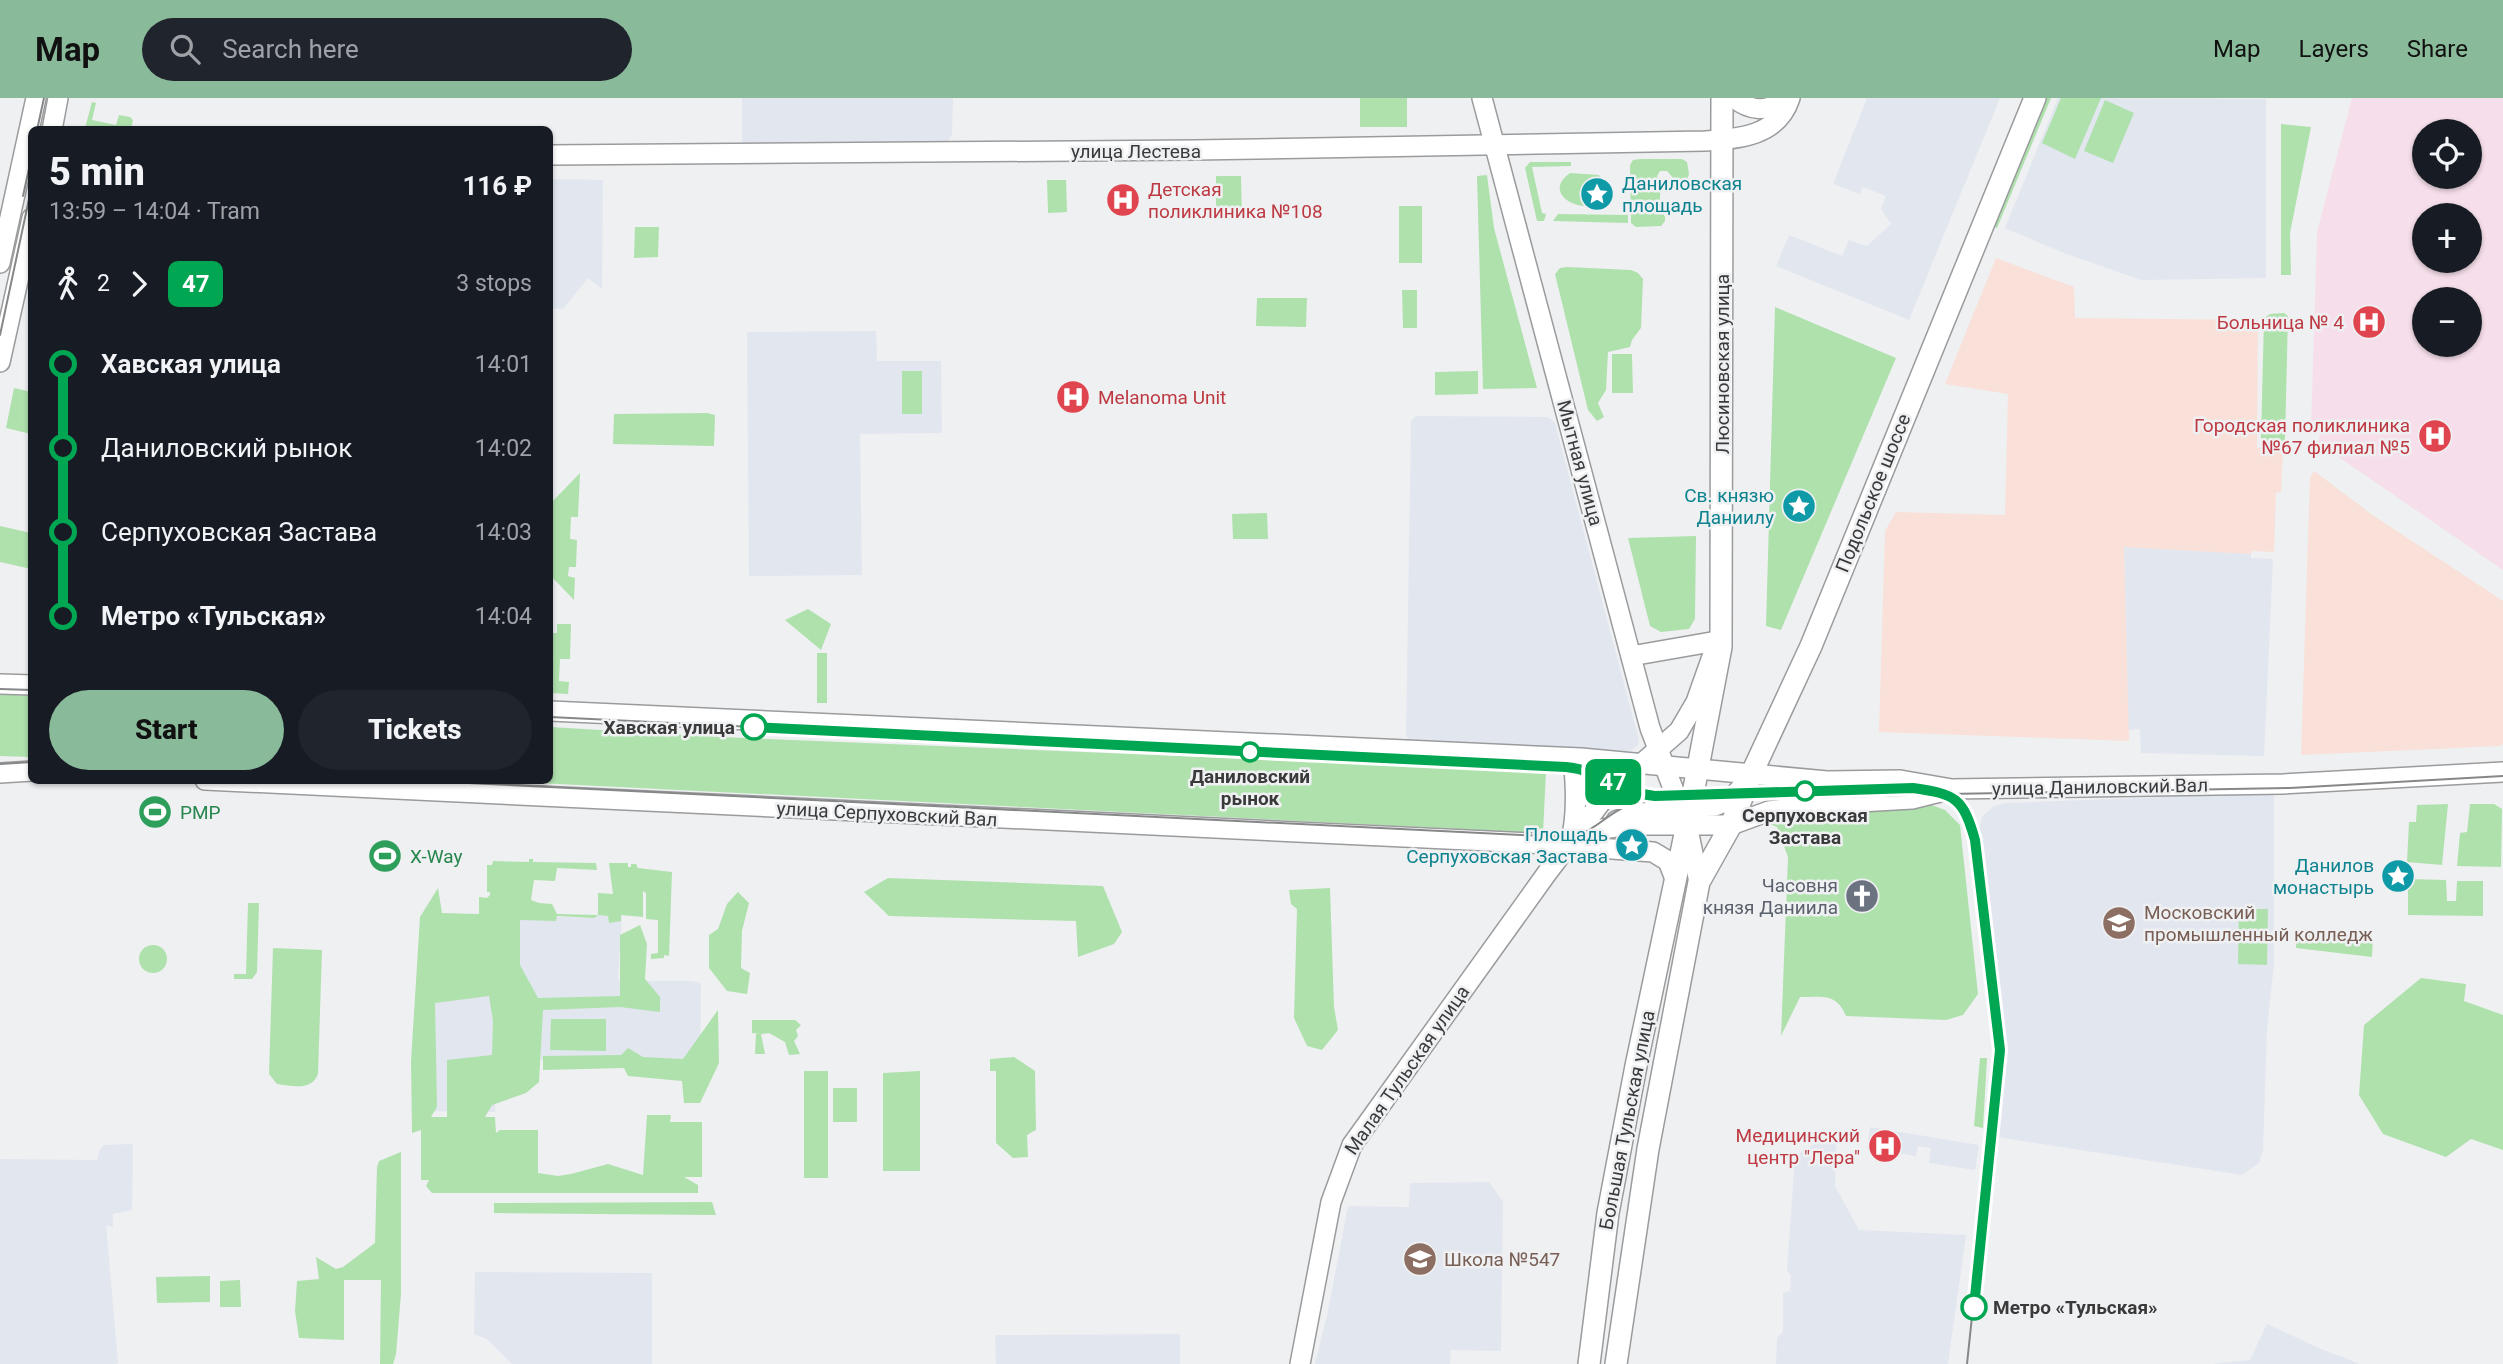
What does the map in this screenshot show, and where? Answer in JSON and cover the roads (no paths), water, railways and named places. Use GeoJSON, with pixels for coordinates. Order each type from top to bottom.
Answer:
{"type":"FeatureCollection","features":[{"type":"Feature","properties":{"kind":"main road"},"geometry":{"type":"LineString","coordinates":[[32,126],[36,98]]}},
{"type":"Feature","properties":{"kind":"main road"},"geometry":{"type":"LineString","coordinates":[[53,126],[58,98]]}},
{"type":"Feature","properties":{"kind":"main road","name":"Мытная улица"},"geometry":{"type":"LineString","coordinates":[[1482,98],[1650,728],[1686,813]]}},
{"type":"Feature","properties":{"kind":"main road","name":"Люсиновская улица"},"geometry":{"type":"LineString","coordinates":[[1719,636],[1722,98]]}},
{"type":"Feature","properties":{"kind":"main road"},"geometry":{"type":"LineString","coordinates":[[1734,98],[1743,105],[1756,109],[1769,108],[1783,98]]}},
{"type":"Feature","properties":{"kind":"main road","name":"улица Лестева"},"geometry":{"type":"LineString","coordinates":[[553,155],[1195,150],[1721,140],[1761,132],[1777,121],[1786,110],[1790,98]]}},
{"type":"Feature","properties":{"kind":"main road","name":"Подольское шоссе"},"geometry":{"type":"LineString","coordinates":[[1699,883],[1731,825],[1751,775],[1811,646],[2035,98]]}},
{"type":"Feature","properties":{"kind":"main road"},"geometry":{"type":"LineString","coordinates":[[0,263],[28,145]]}},
{"type":"Feature","properties":{"kind":"main road"},"geometry":{"type":"LineString","coordinates":[[0,362],[28,236]]}},
{"type":"Feature","properties":{"kind":"main road"},"geometry":{"type":"LineString","coordinates":[[1631,656],[1719,636]]}},
{"type":"Feature","properties":{"kind":"main road"},"geometry":{"type":"LineString","coordinates":[[1662,758],[1688,718],[1719,636]]}},
{"type":"Feature","properties":{"kind":"main road"},"geometry":{"type":"LineString","coordinates":[[1675,879],[1686,813],[1698,770],[1718,665],[1719,636]]}},
{"type":"Feature","properties":{"kind":"main road"},"geometry":{"type":"LineString","coordinates":[[0,684],[28,685]]}},
{"type":"Feature","properties":{"kind":"main road"},"geometry":{"type":"LineString","coordinates":[[553,712],[1573,758],[1640,764],[1662,758],[1698,770]]}},
{"type":"Feature","properties":{"kind":"main road"},"geometry":{"type":"LineString","coordinates":[[1569,847],[1574,826],[1573,758]]}},
{"type":"Feature","properties":{"kind":"main road"},"geometry":{"type":"LineString","coordinates":[[1569,847],[1608,793],[1640,764]]}},
{"type":"Feature","properties":{"kind":"main road","name":"улица Даниловский Вал"},"geometry":{"type":"LineString","coordinates":[[1698,770],[1827,781],[1900,780],[1952,789],[2283,784],[2503,772]]}},
{"type":"Feature","properties":{"kind":"main road"},"geometry":{"type":"LineString","coordinates":[[4,771],[28,771]]}},
{"type":"Feature","properties":{"kind":"main road"},"geometry":{"type":"LineString","coordinates":[[1569,847],[1602,829],[1715,806],[1730,800],[1751,775]]}},
{"type":"Feature","properties":{"kind":"main road","name":"улица Серпуховский Вал"},"geometry":{"type":"LineString","coordinates":[[282,784],[746,808],[1517,842],[1569,847]]}},
{"type":"Feature","properties":{"kind":"main road"},"geometry":{"type":"LineString","coordinates":[[1686,813],[1731,825],[1769,811],[1825,804],[1912,799],[1952,789]]}},
{"type":"Feature","properties":{"kind":"main road"},"geometry":{"type":"LineString","coordinates":[[1686,813],[1699,883]]}},
{"type":"Feature","properties":{"kind":"main road"},"geometry":{"type":"LineString","coordinates":[[1569,847],[1653,852],[1668,861],[1675,879]]}},
{"type":"Feature","properties":{"kind":"main road","name":"Малая Тульская улица"},"geometry":{"type":"LineString","coordinates":[[1300,1364],[1331,1202],[1344,1161],[1357,1138],[1547,873],[1569,847]]}},
{"type":"Feature","properties":{"kind":"main road","name":"Большая Тульская улица"},"geometry":{"type":"LineString","coordinates":[[1589,1364],[1608,1213],[1675,879]]}},
{"type":"Feature","properties":{"kind":"main road","name":"Большая Тульская улица"},"geometry":{"type":"LineString","coordinates":[[1616,1364],[1648,1149],[1699,883]]}},
{"type":"Feature","properties":{"kind":"tram line"},"geometry":{"type":"LineString","coordinates":[[38,126],[44,98]]}},
{"type":"Feature","properties":{"kind":"tram line"},"geometry":{"type":"LineString","coordinates":[[23,196],[28,173]]}},
{"type":"Feature","properties":{"kind":"tram line"},"geometry":{"type":"LineString","coordinates":[[0,335],[28,204]]}},
{"type":"Feature","properties":{"kind":"tram line"},"geometry":{"type":"LineString","coordinates":[[0,689],[28,690]]}},
{"type":"Feature","properties":{"kind":"tram line"},"geometry":{"type":"LineString","coordinates":[[553,717],[1566,767],[1590,772],[1629,790],[1652,795]]}},
{"type":"Feature","properties":{"kind":"tram line","name":"47"},"geometry":{"type":"LineString","coordinates":[[754,727],[1566,767],[1584,769],[1622,788],[1655,796],[1913,788],[1947,794],[1968,815],[1975,840],[2000,1050],[1974,1307]]}},
{"type":"Feature","properties":{"kind":"tram line"},"geometry":{"type":"LineString","coordinates":[[0,764],[28,762]]}},
{"type":"Feature","properties":{"kind":"tram line"},"geometry":{"type":"LineString","coordinates":[[487,784],[1564,837],[1586,831],[1621,809],[1645,802],[2290,788],[2503,776]]}},
{"type":"Feature","properties":{"kind":"tram line"},"geometry":{"type":"LineString","coordinates":[[1944,793],[1965,812],[1975,840],[2000,1050],[1967,1364]]}},
{"type":"Feature","properties":{"kind":"place","name":"Даниловская площадь"},"geometry":{"type":"Point","coordinates":[1597,194]}},
{"type":"Feature","properties":{"kind":"place","name":"Детская поликлиника №108"},"geometry":{"type":"Point","coordinates":[1123,200]}},
{"type":"Feature","properties":{"kind":"place","name":"Больница № 4"},"geometry":{"type":"Point","coordinates":[2369,322]}},
{"type":"Feature","properties":{"kind":"place","name":"Melanoma Unit"},"geometry":{"type":"Point","coordinates":[1073,397]}},
{"type":"Feature","properties":{"kind":"place","name":"Городская поликлиника №67 филиал №5"},"geometry":{"type":"Point","coordinates":[2435,436]}},
{"type":"Feature","properties":{"kind":"place","name":"Св. князю Даниилу"},"geometry":{"type":"Point","coordinates":[1799,506]}},
{"type":"Feature","properties":{"kind":"place","name":"Хавская улица"},"geometry":{"type":"Point","coordinates":[754,727]}},
{"type":"Feature","properties":{"kind":"place","name":"Даниловский рынок"},"geometry":{"type":"Point","coordinates":[1250,752]}},
{"type":"Feature","properties":{"kind":"place","name":"Серпуховская Застава"},"geometry":{"type":"Point","coordinates":[1805,791]}},
{"type":"Feature","properties":{"kind":"place","name":"PMP"},"geometry":{"type":"Point","coordinates":[155,812]}},
{"type":"Feature","properties":{"kind":"place","name":"Площадь Серпуховская Застава"},"geometry":{"type":"Point","coordinates":[1632,845]}},
{"type":"Feature","properties":{"kind":"place","name":"X-Way"},"geometry":{"type":"Point","coordinates":[385,856]}},
{"type":"Feature","properties":{"kind":"place","name":"Данилов монастырь"},"geometry":{"type":"Point","coordinates":[2398,876]}},
{"type":"Feature","properties":{"kind":"place","name":"Часовня князя Даниила"},"geometry":{"type":"Point","coordinates":[1862,896]}},
{"type":"Feature","properties":{"kind":"place","name":"Московский промышленный колледж"},"geometry":{"type":"Point","coordinates":[2119,923]}},
{"type":"Feature","properties":{"kind":"place","name":"Медицинский центр \"Лера\""},"geometry":{"type":"Point","coordinates":[1885,1146]}},
{"type":"Feature","properties":{"kind":"place","name":"Школа №547"},"geometry":{"type":"Point","coordinates":[1420,1259]}},
{"type":"Feature","properties":{"kind":"place","name":"Метро «Тульская»"},"geometry":{"type":"Point","coordinates":[1974,1307]}}]}
